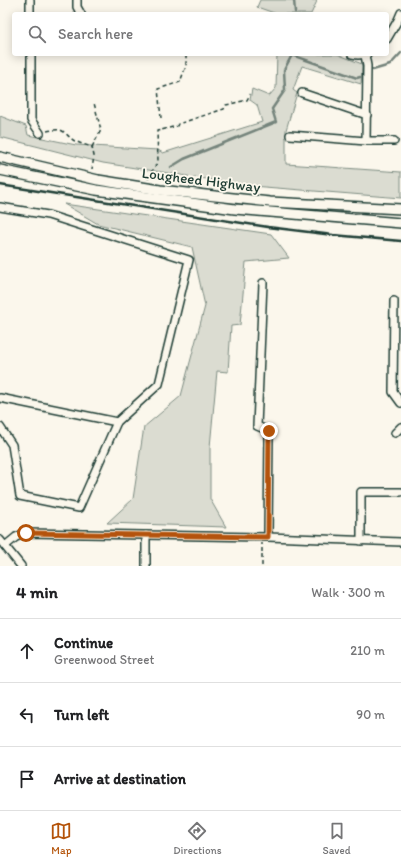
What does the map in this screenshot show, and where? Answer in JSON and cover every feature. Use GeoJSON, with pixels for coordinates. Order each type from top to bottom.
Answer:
{"type":"FeatureCollection","features":[{"type":"Feature","properties":{"kind":"main road","name":"Lougheed Highway"},"geometry":{"type":"LineString","coordinates":[[0,157],[98,180],[160,190],[270,202],[401,209]]}},
{"type":"Feature","properties":{"kind":"main road","name":"Lougheed Highway"},"geometry":{"type":"LineString","coordinates":[[0,170],[96,190],[235,210],[401,223]]}},
{"type":"Feature","properties":{"kind":"street"},"geometry":{"type":"LineString","coordinates":[[30,0],[30,12]]}},
{"type":"Feature","properties":{"kind":"street"},"geometry":{"type":"LineString","coordinates":[[77,0],[77,7],[80,12]]}},
{"type":"Feature","properties":{"kind":"street"},"geometry":{"type":"LineString","coordinates":[[389,36],[401,13]]}},
{"type":"Feature","properties":{"kind":"street"},"geometry":{"type":"LineString","coordinates":[[31,56],[31,120],[40,133]]}},
{"type":"Feature","properties":{"kind":"street"},"geometry":{"type":"LineString","coordinates":[[366,56],[366,141]]}},
{"type":"Feature","properties":{"kind":"street"},"geometry":{"type":"LineString","coordinates":[[302,93],[367,115]]}},
{"type":"Feature","properties":{"kind":"street"},"geometry":{"type":"LineString","coordinates":[[290,135],[366,141],[394,141]]}},
{"type":"Feature","properties":{"kind":"street"},"geometry":{"type":"LineString","coordinates":[[0,207],[48,215],[189,260],[159,384],[117,422],[79,508],[20,496],[12,445],[0,427]]}},
{"type":"Feature","properties":{"kind":"street"},"geometry":{"type":"LineString","coordinates":[[263,283],[256,426],[269,431],[265,537]]}},
{"type":"Feature","properties":{"kind":"street"},"geometry":{"type":"LineString","coordinates":[[394,301],[393,392],[401,403]]}},
{"type":"Feature","properties":{"kind":"street"},"geometry":{"type":"LineString","coordinates":[[0,398],[117,422]]}},
{"type":"Feature","properties":{"kind":"street"},"geometry":{"type":"LineString","coordinates":[[395,433],[401,427]]}},
{"type":"Feature","properties":{"kind":"street"},"geometry":{"type":"LineString","coordinates":[[361,541],[362,492],[401,492]]}},
{"type":"Feature","properties":{"kind":"street"},"geometry":{"type":"LineString","coordinates":[[5,546],[16,537],[26,533],[265,537],[401,542]]}},
{"type":"Feature","properties":{"kind":"street"},"geometry":{"type":"LineString","coordinates":[[146,535],[146,566]]}},
{"type":"Feature","properties":{"kind":"street"},"geometry":{"type":"LineString","coordinates":[[0,540],[21,566]]}},
{"type":"Feature","properties":{"kind":"path"},"geometry":{"type":"LineString","coordinates":[[161,118],[158,89],[180,82],[186,66],[186,56]]}},
{"type":"Feature","properties":{"kind":"path"},"geometry":{"type":"LineString","coordinates":[[148,179],[158,161],[157,131],[177,126],[178,124],[224,108],[226,105],[247,100],[250,94]]}},
{"type":"Feature","properties":{"kind":"path"},"geometry":{"type":"LineString","coordinates":[[92,169],[94,156],[92,147],[101,130],[94,103]]}},
{"type":"Feature","properties":{"kind":"path"},"geometry":{"type":"LineString","coordinates":[[96,112],[100,108]]}},
{"type":"Feature","properties":{"kind":"path"},"geometry":{"type":"LineString","coordinates":[[40,133],[59,129],[68,133],[74,140],[92,147]]}},
{"type":"Feature","properties":{"kind":"path"},"geometry":{"type":"LineString","coordinates":[[262,566],[265,537]]}},
{"type":"Feature","properties":{"kind":"shaded area"},"geometry":{"type":"Polygon","coordinates":[[[260,0],[317,1],[312,12],[271,12],[257,7],[260,0]]]}},
{"type":"Feature","properties":{"kind":"shaded area"},"geometry":{"type":"Polygon","coordinates":[[[277,56],[342,56],[362,64],[361,84],[302,66],[293,90],[297,93],[286,130],[286,164],[401,172],[401,198],[252,186],[103,163],[0,137],[0,116],[26,126],[28,135],[76,145],[158,150],[163,153],[262,122],[257,105],[250,100],[252,89],[269,96],[276,88],[277,56]]]}},
{"type":"Feature","properties":{"kind":"shaded area"},"geometry":{"type":"Polygon","coordinates":[[[64,204],[271,234],[289,258],[246,262],[240,325],[231,326],[228,372],[217,371],[210,447],[210,499],[226,527],[107,523],[133,499],[144,427],[181,396],[205,306],[192,247],[98,224],[64,204]]]}},
{"type":"Feature","properties":{"kind":"waterway"},"geometry":{"type":"LineString","coordinates":[[294,0],[295,12]]}},
{"type":"Feature","properties":{"kind":"waterway"},"geometry":{"type":"LineString","coordinates":[[373,70],[390,65],[401,53]]}},
{"type":"Feature","properties":{"kind":"waterway"},"geometry":{"type":"LineString","coordinates":[[171,167],[184,159],[276,122],[272,109],[285,90],[284,70],[291,56]]}},
{"type":"Feature","properties":{"kind":"waterway"},"geometry":{"type":"LineString","coordinates":[[295,56],[357,78],[360,77]]}},
{"type":"Feature","properties":{"kind":"railway"},"geometry":{"type":"LineString","coordinates":[[0,185],[268,227],[401,241]]}},
{"type":"Feature","properties":{"kind":"route"},"geometry":{"type":"LineString","coordinates":[[26,533],[268,537],[269,431]]}}]}
